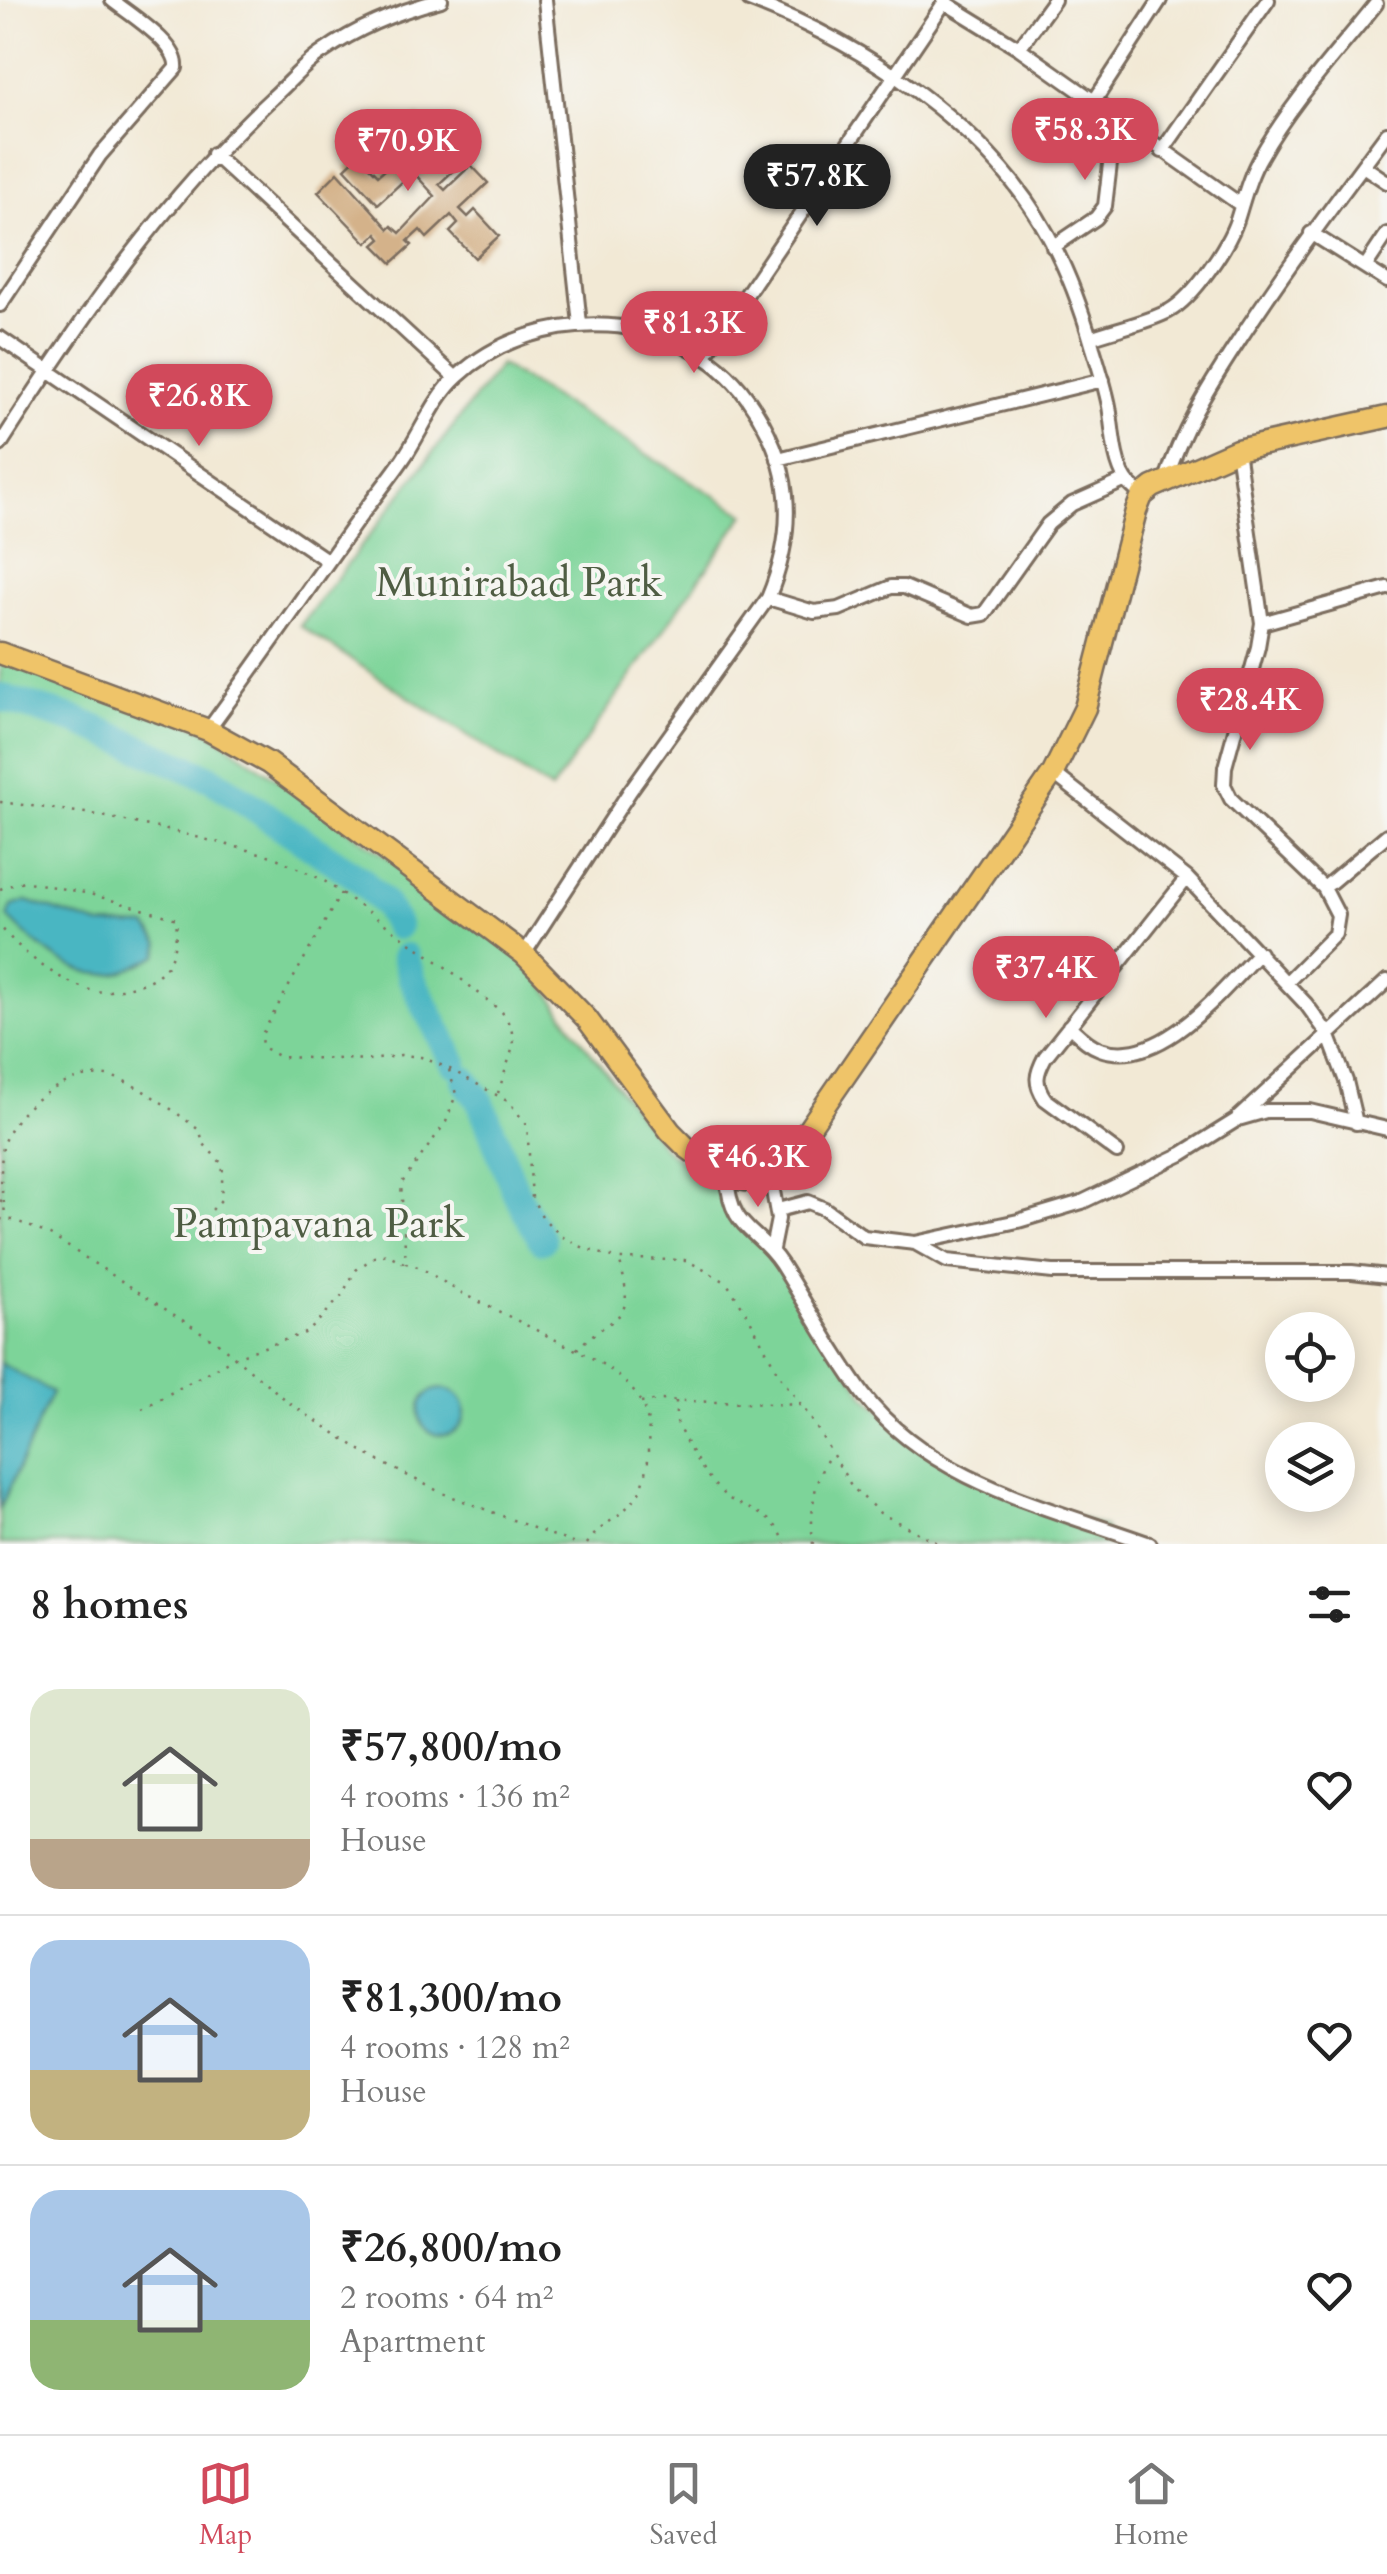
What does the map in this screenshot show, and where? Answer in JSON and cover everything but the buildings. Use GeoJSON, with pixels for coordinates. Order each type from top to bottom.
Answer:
{"type":"FeatureCollection","features":[{"type":"Feature","properties":{"kind":"main road"},"geometry":{"type":"LineString","coordinates":[[0,653],[208,730],[268,764],[524,954],[588,1019],[686,1148],[728,1177],[750,1181],[770,1174],[804,1137],[1053,773],[1085,708],[1142,496],[1166,480],[1237,450],[1387,417]]}},
{"type":"Feature","properties":{"kind":"street"},"geometry":{"type":"LineString","coordinates":[[0,305],[100,154],[176,68],[177,60],[169,46],[112,0]]}},
{"type":"Feature","properties":{"kind":"street"},"geometry":{"type":"LineString","coordinates":[[0,445],[46,372],[213,154],[320,54],[358,30],[440,0]]}},
{"type":"Feature","properties":{"kind":"street"},"geometry":{"type":"LineString","coordinates":[[544,0],[580,324]]}},
{"type":"Feature","properties":{"kind":"street"},"geometry":{"type":"LineString","coordinates":[[749,0],[834,36],[896,76],[948,118],[1022,195],[1054,247],[1090,338],[1126,480],[1142,496]]}},
{"type":"Feature","properties":{"kind":"street"},"geometry":{"type":"LineString","coordinates":[[1019,48],[1054,0]]}},
{"type":"Feature","properties":{"kind":"street"},"geometry":{"type":"LineString","coordinates":[[1093,104],[1160,0]]}},
{"type":"Feature","properties":{"kind":"street"},"geometry":{"type":"LineString","coordinates":[[1162,151],[1268,0]]}},
{"type":"Feature","properties":{"kind":"street"},"geometry":{"type":"LineString","coordinates":[[704,357],[945,1],[1019,48],[1241,205]]}},
{"type":"Feature","properties":{"kind":"street"},"geometry":{"type":"LineString","coordinates":[[1090,338],[1169,311],[1186,298],[1236,223],[1260,157],[1292,110],[1378,6]]}},
{"type":"Feature","properties":{"kind":"street"},"geometry":{"type":"LineString","coordinates":[[1054,247],[1096,218],[1105,206],[1110,164],[1126,126]]}},
{"type":"Feature","properties":{"kind":"street"},"geometry":{"type":"LineString","coordinates":[[1166,480],[1175,450],[1204,394],[1312,233],[1387,134]]}},
{"type":"Feature","properties":{"kind":"street"},"geometry":{"type":"LineString","coordinates":[[213,154],[456,378]]}},
{"type":"Feature","properties":{"kind":"street"},"geometry":{"type":"LineString","coordinates":[[1363,166],[1387,182]]}},
{"type":"Feature","properties":{"kind":"street"},"geometry":{"type":"LineString","coordinates":[[1312,233],[1387,281]]}},
{"type":"Feature","properties":{"kind":"street"},"geometry":{"type":"LineString","coordinates":[[1365,267],[1387,234]]}},
{"type":"Feature","properties":{"kind":"street"},"geometry":{"type":"LineString","coordinates":[[208,730],[296,612],[456,378],[499,348],[580,324],[646,329],[716,363],[766,426],[778,459],[789,514],[781,562],[768,598],[630,791],[524,954]]}},
{"type":"Feature","properties":{"kind":"street"},"geometry":{"type":"LineString","coordinates":[[0,338],[328,561]]}},
{"type":"Feature","properties":{"kind":"street"},"geometry":{"type":"LineString","coordinates":[[778,459],[1102,380]]}},
{"type":"Feature","properties":{"kind":"street"},"geometry":{"type":"LineString","coordinates":[[1237,450],[1262,623],[1224,766],[1224,785],[1231,799],[1324,888],[1338,914],[1335,934],[1286,982]]}},
{"type":"Feature","properties":{"kind":"street"},"geometry":{"type":"LineString","coordinates":[[768,598],[814,612],[840,609],[891,586],[904,587],[972,616],[984,614],[1048,524],[1072,504],[1126,480]]}},
{"type":"Feature","properties":{"kind":"street"},"geometry":{"type":"LineString","coordinates":[[1262,623],[1387,588]]}},
{"type":"Feature","properties":{"kind":"street"},"geometry":{"type":"LineString","coordinates":[[1053,773],[1187,878],[1286,982],[1328,1034],[1346,1080],[1356,1123]]}},
{"type":"Feature","properties":{"kind":"street"},"geometry":{"type":"LineString","coordinates":[[1324,888],[1387,835]]}},
{"type":"Feature","properties":{"kind":"street"},"geometry":{"type":"LineString","coordinates":[[1117,1152],[1045,1099],[1037,1088],[1036,1073],[1187,878]]}},
{"type":"Feature","properties":{"kind":"street"},"geometry":{"type":"LineString","coordinates":[[1069,1026],[1098,1049],[1118,1054],[1138,1052],[1191,1021],[1258,953]]}},
{"type":"Feature","properties":{"kind":"street"},"geometry":{"type":"LineString","coordinates":[[778,1210],[808,1202],[825,1209],[864,1237],[915,1243],[1018,1221],[1082,1202],[1182,1154],[1238,1118],[1387,982]]}},
{"type":"Feature","properties":{"kind":"street"},"geometry":{"type":"LineString","coordinates":[[1238,1118],[1294,1110],[1387,1129]]}},
{"type":"Feature","properties":{"kind":"street"},"geometry":{"type":"LineString","coordinates":[[770,1174],[778,1210],[772,1250]]}},
{"type":"Feature","properties":{"kind":"street"},"geometry":{"type":"LineString","coordinates":[[728,1177],[728,1196],[743,1227],[772,1250],[864,1396],[923,1451],[954,1470],[1150,1544]]}},
{"type":"Feature","properties":{"kind":"street"},"geometry":{"type":"LineString","coordinates":[[915,1243],[947,1261],[1053,1272],[1352,1272],[1387,1276]]}},
{"type":"Feature","properties":{"kind":"street"},"geometry":{"type":"LineString","coordinates":[[1104,1527],[1114,1544]]}},
{"type":"Feature","properties":{"kind":"path"},"geometry":{"type":"LineString","coordinates":[[0,802],[93,814],[300,866],[451,971],[502,1012],[512,1027],[514,1044],[498,1094]]}},
{"type":"Feature","properties":{"kind":"path"},"geometry":{"type":"LineString","coordinates":[[0,889],[22,881],[90,894],[177,918],[175,951],[158,976],[142,985],[94,992],[54,972],[0,926]]}},
{"type":"Feature","properties":{"kind":"path"},"geometry":{"type":"LineString","coordinates":[[341,893],[261,1036],[262,1047],[280,1057],[421,1057],[509,1102],[527,1125],[532,1198],[543,1218],[561,1236],[586,1249],[619,1259],[686,1260],[726,1282],[779,1375],[863,1500],[940,1544]]}},
{"type":"Feature","properties":{"kind":"path"},"geometry":{"type":"LineString","coordinates":[[406,1263],[401,1184],[451,1111],[456,1094],[448,1068]]}},
{"type":"Feature","properties":{"kind":"path"},"geometry":{"type":"LineString","coordinates":[[211,1211],[221,1200],[223,1165],[203,1143],[200,1130],[114,1077],[83,1076],[52,1091],[27,1107],[4,1144],[2,1219],[50,1235],[236,1357],[292,1404],[416,1482],[534,1531],[576,1544]]}},
{"type":"Feature","properties":{"kind":"path"},"geometry":{"type":"LineString","coordinates":[[142,1410],[160,1396],[236,1357],[308,1332],[340,1298],[356,1270],[374,1257],[387,1254],[605,1364],[631,1388],[648,1418],[648,1461],[641,1487],[632,1502],[587,1544]]}},
{"type":"Feature","properties":{"kind":"path"},"geometry":{"type":"LineString","coordinates":[[576,1350],[623,1313],[627,1290],[619,1259]]}},
{"type":"Feature","properties":{"kind":"path"},"geometry":{"type":"LineString","coordinates":[[676,1402],[676,1422],[698,1462],[732,1500],[754,1508],[768,1520],[781,1533],[785,1544]]}},
{"type":"Feature","properties":{"kind":"path"},"geometry":{"type":"LineString","coordinates":[[640,1403],[802,1405]]}},
{"type":"Feature","properties":{"kind":"path"},"geometry":{"type":"LineString","coordinates":[[813,1544],[814,1496],[822,1466],[830,1456]]}},
{"type":"Feature","properties":{"kind":"green space","name":"Munirabad Park"},"geometry":{"type":"Polygon","coordinates":[[[500,365],[745,514],[551,790],[300,626],[500,365]]]}},
{"type":"Feature","properties":{"kind":"green space","name":"Pampavana Park"},"geometry":{"type":"Polygon","coordinates":[[[0,653],[208,730],[524,954],[574,1030],[664,1148],[728,1196],[772,1249],[865,1396],[954,1471],[1104,1527],[1113,1544],[0,1544],[0,653]]]}},
{"type":"Feature","properties":{"kind":"water"},"geometry":{"type":"Polygon","coordinates":[[[27,901],[100,925],[147,926],[160,944],[158,955],[113,974],[83,971],[42,948],[8,917],[12,906],[27,901]]]}},
{"type":"Feature","properties":{"kind":"water"},"geometry":{"type":"Polygon","coordinates":[[[0,1363],[52,1392],[0,1509],[0,1363]]]}},
{"type":"Feature","properties":{"kind":"water"},"geometry":{"type":"Polygon","coordinates":[[[442,1389],[458,1396],[465,1412],[458,1428],[442,1435],[426,1428],[419,1412],[426,1396],[442,1389]]]}},
{"type":"Feature","properties":{"kind":"waterway"},"geometry":{"type":"LineString","coordinates":[[0,697],[78,721],[212,779],[360,879],[386,906],[397,926]]}},
{"type":"Feature","properties":{"kind":"waterway"},"geometry":{"type":"LineString","coordinates":[[405,957],[454,1063]]}},
{"type":"Feature","properties":{"kind":"waterway"},"geometry":{"type":"LineString","coordinates":[[465,1080],[481,1103],[516,1193],[542,1240]]}}]}
